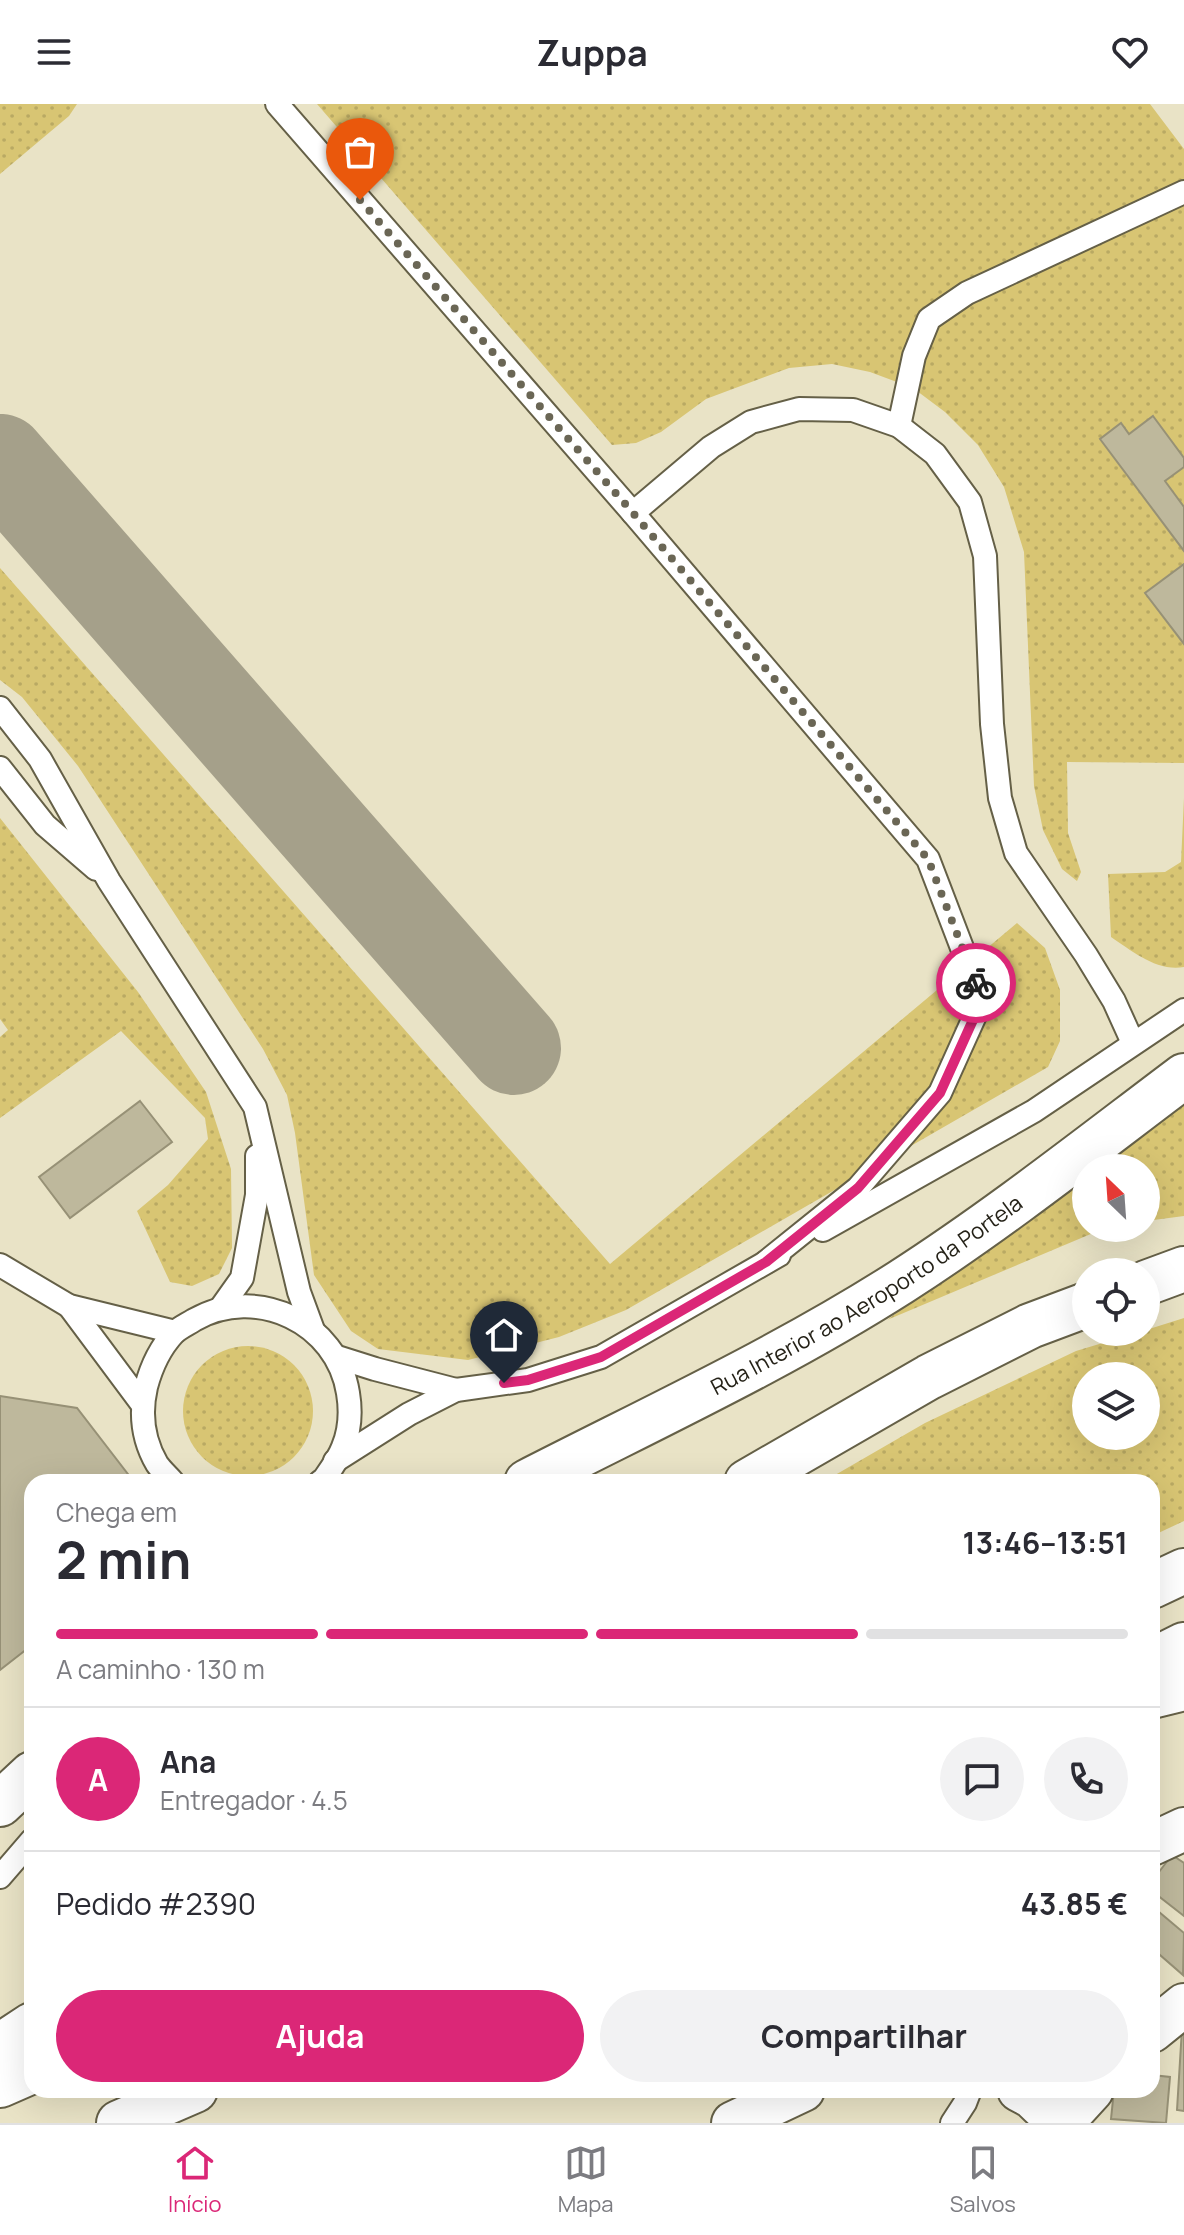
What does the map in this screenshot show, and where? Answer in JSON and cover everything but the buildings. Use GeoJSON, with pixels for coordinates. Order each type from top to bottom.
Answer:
{"type":"FeatureCollection","features":[{"type":"Feature","properties":{"kind":"main road","name":"Rua Interior ao Aeroporto da Portela"},"geometry":{"type":"LineString","coordinates":[[543,1474],[790,1347],[899,1284],[978,1230],[1184,1076]]}},
{"type":"Feature","properties":{"kind":"main road"},"geometry":{"type":"LineString","coordinates":[[1160,1278],[1184,1269]]}},
{"type":"Feature","properties":{"kind":"main road"},"geometry":{"type":"LineString","coordinates":[[761,1474],[929,1377],[1030,1326],[1072,1310]]}},
{"type":"Feature","properties":{"kind":"main road"},"geometry":{"type":"LineString","coordinates":[[1160,1582],[1184,1571]]}},
{"type":"Feature","properties":{"kind":"main road"},"geometry":{"type":"LineString","coordinates":[[1160,1657],[1184,1645]]}},
{"type":"Feature","properties":{"kind":"main road"},"geometry":{"type":"LineString","coordinates":[[1160,1694],[1184,1688]]}},
{"type":"Feature","properties":{"kind":"main road"},"geometry":{"type":"LineString","coordinates":[[0,1788],[24,1776]]}},
{"type":"Feature","properties":{"kind":"main road"},"geometry":{"type":"LineString","coordinates":[[0,1804],[24,1780]]}},
{"type":"Feature","properties":{"kind":"main road"},"geometry":{"type":"LineString","coordinates":[[0,2046],[24,2030]]}},
{"type":"Feature","properties":{"kind":"main road"},"geometry":{"type":"LineString","coordinates":[[0,2085],[24,2074]]}},
{"type":"Feature","properties":{"kind":"main road"},"geometry":{"type":"LineString","coordinates":[[119,2123],[177,2098]]}},
{"type":"Feature","properties":{"kind":"street"},"geometry":{"type":"LineString","coordinates":[[1160,1840],[1184,1829]]}},
{"type":"Feature","properties":{"kind":"street"},"geometry":{"type":"LineString","coordinates":[[1160,2024],[1184,2005]]}},
{"type":"Feature","properties":{"kind":"street"},"geometry":{"type":"LineString","coordinates":[[733,2123],[786,2098]]}},
{"type":"Feature","properties":{"kind":"street"},"geometry":{"type":"LineString","coordinates":[[1033,2098],[1061,2123],[1084,2098]]}},
{"type":"Feature","properties":{"kind":"lane"},"geometry":{"type":"LineString","coordinates":[[277,104],[633,513],[928,859],[982,1000],[940,1093],[858,1188],[766,1262]]}},
{"type":"Feature","properties":{"kind":"lane"},"geometry":{"type":"LineString","coordinates":[[899,426],[914,356],[929,319],[967,293],[1184,192]]}},
{"type":"Feature","properties":{"kind":"lane"},"geometry":{"type":"LineString","coordinates":[[633,513],[711,447],[751,422],[799,409],[853,410],[899,426],[935,454],[970,502],[985,556],[992,724],[1000,798],[1016,853],[1086,955],[1114,1001],[1133,1043]]}},
{"type":"Feature","properties":{"kind":"lane"},"geometry":{"type":"LineString","coordinates":[[0,708],[40,759],[109,881],[255,1107],[299,1292],[313,1330]]}},
{"type":"Feature","properties":{"kind":"lane"},"geometry":{"type":"LineString","coordinates":[[0,768],[45,825],[109,881]]}},
{"type":"Feature","properties":{"kind":"lane"},"geometry":{"type":"LineString","coordinates":[[335,1461],[409,1414],[456,1390],[528,1380],[601,1357],[1034,1111],[1184,1010]]}},
{"type":"Feature","properties":{"kind":"lane"},"geometry":{"type":"LineString","coordinates":[[220,1309],[242,1278],[257,1195],[255,1107]]}},
{"type":"Feature","properties":{"kind":"lane"},"geometry":{"type":"LineString","coordinates":[[0,1265],[69,1306],[175,1332]]}},
{"type":"Feature","properties":{"kind":"lane"},"geometry":{"type":"LineString","coordinates":[[69,1306],[142,1404]]}},
{"type":"Feature","properties":{"kind":"lane"},"geometry":{"type":"LineString","coordinates":[[158,1473],[144,1430],[142,1404],[151,1368],[175,1332],[201,1316],[220,1309],[257,1306],[292,1316],[313,1330],[337,1357],[345,1376],[351,1412],[343,1448],[327,1474]]}},
{"type":"Feature","properties":{"kind":"lane"},"geometry":{"type":"LineString","coordinates":[[337,1357],[456,1390]]}},
{"type":"Feature","properties":{"kind":"lane"},"geometry":{"type":"LineString","coordinates":[[0,1877],[24,1849]]}},
{"type":"Feature","properties":{"kind":"lane"},"geometry":{"type":"LineString","coordinates":[[952,2123],[967,2098]]}},
{"type":"Feature","properties":{"kind":"shaded area"},"geometry":{"type":"Polygon","coordinates":[[[0,104],[77,104],[69,116],[0,174],[0,104]]]}},
{"type":"Feature","properties":{"kind":"shaded area"},"geometry":{"type":"Polygon","coordinates":[[[317,104],[1150,104],[1184,149],[1184,763],[1067,762],[1068,833],[1081,872],[1077,881],[1062,869],[1043,830],[1034,786],[1024,552],[1004,487],[978,445],[945,412],[913,388],[870,372],[832,364],[789,368],[706,399],[661,432],[636,443],[612,445],[317,104]]]}},
{"type":"Feature","properties":{"kind":"shaded area"},"geometry":{"type":"Polygon","coordinates":[[[0,568],[610,1264],[1017,923],[1045,948],[1060,990],[1060,1041],[1048,1067],[626,1310],[559,1337],[468,1360],[378,1349],[351,1331],[314,1275],[287,1095],[263,1049],[78,766],[22,697],[0,680],[0,568]]]}},
{"type":"Feature","properties":{"kind":"shaded area"},"geometry":{"type":"Polygon","coordinates":[[[1184,798],[1184,967],[1174,968],[1145,959],[1111,937],[1108,874],[1165,872],[1181,862],[1184,798]]]}},
{"type":"Feature","properties":{"kind":"shaded area"},"geometry":{"type":"Polygon","coordinates":[[[0,818],[138,992],[206,1092],[231,1169],[232,1248],[219,1274],[192,1286],[170,1282],[137,1211],[168,1185],[208,1139],[205,1118],[121,1031],[0,1118],[0,1037],[8,1030],[0,1019],[0,818]]]}},
{"type":"Feature","properties":{"kind":"shaded area"},"geometry":{"type":"Polygon","coordinates":[[[1184,1100],[1184,1216],[1160,1219],[1160,1154],[1111,1154],[1184,1100]]]}},
{"type":"Feature","properties":{"kind":"shaded area"},"geometry":{"type":"Polygon","coordinates":[[[1072,1182],[1072,1242],[887,1320],[1072,1182]]]}},
{"type":"Feature","properties":{"kind":"shaded area"},"geometry":{"type":"Polygon","coordinates":[[[1184,1318],[1184,1521],[1160,1532],[1160,1474],[837,1474],[925,1423],[1093,1346],[1160,1346],[1160,1326],[1184,1318]]]}},
{"type":"Feature","properties":{"kind":"shaded area"},"geometry":{"type":"Polygon","coordinates":[[[235,1347],[261,1347],[284,1357],[302,1375],[312,1398],[312,1424],[302,1447],[284,1465],[264,1474],[232,1474],[212,1465],[194,1447],[184,1424],[184,1398],[194,1375],[212,1357],[235,1347]]]}},
{"type":"Feature","properties":{"kind":"taxiway"},"geometry":{"type":"LineString","coordinates":[[0,461],[514,1048]]}},
{"type":"Feature","properties":{"kind":"way so far"},"geometry":{"type":"LineString","coordinates":[[360,200],[633,513],[928,859],[976,983]]}},
{"type":"Feature","properties":{"kind":"route"},"geometry":{"type":"LineString","coordinates":[[504,1383],[528,1380],[601,1357],[766,1262],[858,1188],[940,1093],[982,1000],[976,983]]}}]}
